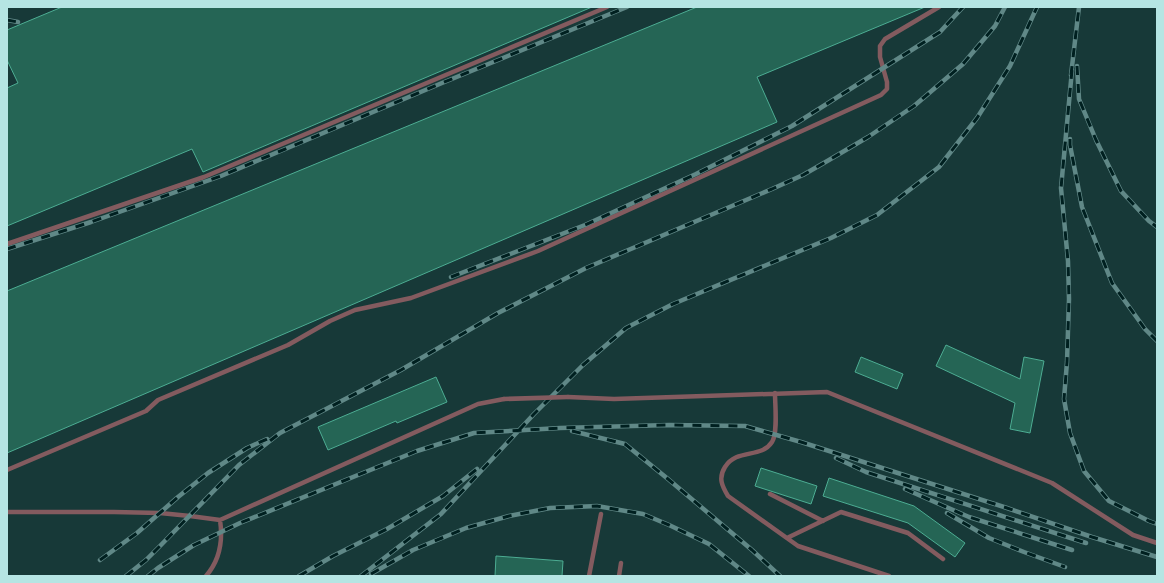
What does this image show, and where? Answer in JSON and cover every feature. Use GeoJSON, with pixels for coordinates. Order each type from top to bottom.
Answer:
{"type":"FeatureCollection","features":[{"type":"Feature","properties":{"kind":"lane"},"geometry":{"type":"LineString","coordinates":[[7,244],[204,177],[607,7]]}},
{"type":"Feature","properties":{"kind":"lane"},"geometry":{"type":"LineString","coordinates":[[7,470],[146,411],[158,400],[288,345],[330,321],[355,310],[411,298],[538,251],[881,95],[886,89],[887,82],[880,57],[880,46],[885,39],[939,7]]}},
{"type":"Feature","properties":{"kind":"lane"},"geometry":{"type":"LineString","coordinates":[[7,512],[160,513],[220,520],[478,404],[504,399],[568,397],[614,399],[827,392],[1052,483],[1133,535],[1157,543]]}},
{"type":"Feature","properties":{"kind":"lane"},"geometry":{"type":"LineString","coordinates":[[775,394],[776,435],[766,449],[741,455],[729,461],[722,472],[722,484],[728,496],[798,546],[889,576]]}},
{"type":"Feature","properties":{"kind":"lane"},"geometry":{"type":"LineString","coordinates":[[770,494],[823,521]]}},
{"type":"Feature","properties":{"kind":"lane"},"geometry":{"type":"LineString","coordinates":[[787,538],[841,512],[908,533],[943,559]]}},
{"type":"Feature","properties":{"kind":"lane"},"geometry":{"type":"LineString","coordinates":[[589,576],[601,514]]}},
{"type":"Feature","properties":{"kind":"lane"},"geometry":{"type":"LineString","coordinates":[[206,576],[212,569],[220,551],[222,532],[220,520]]}},
{"type":"Feature","properties":{"kind":"lane"},"geometry":{"type":"LineString","coordinates":[[619,576],[621,563]]}},
{"type":"Feature","properties":{"kind":"building"},"geometry":{"type":"Polygon","coordinates":[[[62,7],[592,7],[203,172],[192,149],[7,226],[7,88],[18,83],[7,60],[7,30],[62,7]]]}},
{"type":"Feature","properties":{"kind":"building"},"geometry":{"type":"Polygon","coordinates":[[[697,7],[925,7],[757,77],[777,122],[7,453],[7,291],[697,7]]]}},
{"type":"Feature","properties":{"kind":"building"},"geometry":{"type":"Polygon","coordinates":[[[946,345],[1020,379],[1024,357],[1044,361],[1030,433],[1010,429],[1015,403],[936,366],[946,345]]]}},
{"type":"Feature","properties":{"kind":"building"},"geometry":{"type":"Polygon","coordinates":[[[861,357],[903,374],[897,389],[855,372],[861,357]]]}},
{"type":"Feature","properties":{"kind":"building"},"geometry":{"type":"Polygon","coordinates":[[[436,377],[447,402],[397,423],[396,421],[328,450],[318,427],[436,377]]]}},
{"type":"Feature","properties":{"kind":"building"},"geometry":{"type":"Polygon","coordinates":[[[761,468],[817,486],[811,504],[755,486],[761,468]]]}},
{"type":"Feature","properties":{"kind":"building"},"geometry":{"type":"Polygon","coordinates":[[[829,478],[914,506],[965,543],[955,557],[908,523],[823,496],[829,478]]]}},
{"type":"Feature","properties":{"kind":"building"},"geometry":{"type":"Polygon","coordinates":[[[496,556],[563,561],[562,576],[495,576],[496,556]]]}},
{"type":"Feature","properties":{"kind":"railway"},"geometry":{"type":"LineString","coordinates":[[7,249],[91,222],[221,176],[627,7]]}},
{"type":"Feature","properties":{"kind":"railway"},"geometry":{"type":"LineString","coordinates":[[451,277],[585,225],[696,174],[792,126],[940,32],[963,7]]}},
{"type":"Feature","properties":{"kind":"railway"},"geometry":{"type":"LineString","coordinates":[[126,576],[146,560],[239,465],[280,433],[401,370],[498,313],[586,268],[772,189],[803,175],[829,160],[868,137],[914,106],[963,64],[995,26],[1005,7]]}},
{"type":"Feature","properties":{"kind":"railway"},"geometry":{"type":"LineString","coordinates":[[361,576],[441,514],[534,414],[583,365],[626,328],[673,304],[831,238],[877,215],[939,167],[977,118],[1010,66],[1037,7]]}},
{"type":"Feature","properties":{"kind":"railway"},"geometry":{"type":"LineString","coordinates":[[1071,75],[1079,7]]}},
{"type":"Feature","properties":{"kind":"railway"},"geometry":{"type":"LineString","coordinates":[[7,20],[18,22]]}},
{"type":"Feature","properties":{"kind":"railway"},"geometry":{"type":"LineString","coordinates":[[1077,66],[1079,99],[1096,140],[1121,191],[1149,221],[1157,227]]}},
{"type":"Feature","properties":{"kind":"railway"},"geometry":{"type":"LineString","coordinates":[[1072,70],[1061,188],[1068,261],[1069,299],[1064,399],[1070,433],[1084,471],[1109,501],[1157,524]]}},
{"type":"Feature","properties":{"kind":"railway"},"geometry":{"type":"LineString","coordinates":[[1070,139],[1082,207],[1112,283],[1145,329],[1157,341]]}},
{"type":"Feature","properties":{"kind":"railway"},"geometry":{"type":"LineString","coordinates":[[148,576],[194,545],[240,523],[417,451],[474,433],[560,428],[669,425],[745,426],[801,442],[1157,557]]}},
{"type":"Feature","properties":{"kind":"railway"},"geometry":{"type":"LineString","coordinates":[[572,431],[625,444],[752,550],[780,576]]}},
{"type":"Feature","properties":{"kind":"railway"},"geometry":{"type":"LineString","coordinates":[[100,560],[137,533],[208,473],[247,448],[267,439]]}},
{"type":"Feature","properties":{"kind":"railway"},"geometry":{"type":"LineString","coordinates":[[836,458],[866,472],[1086,543]]}},
{"type":"Feature","properties":{"kind":"railway"},"geometry":{"type":"LineString","coordinates":[[299,576],[333,556],[387,529],[443,496],[477,469]]}},
{"type":"Feature","properties":{"kind":"railway"},"geometry":{"type":"LineString","coordinates":[[905,489],[969,517],[1072,550]]}},
{"type":"Feature","properties":{"kind":"railway"},"geometry":{"type":"LineString","coordinates":[[371,574],[413,550],[466,528],[509,516],[550,508],[597,506],[643,514],[669,525],[709,544],[749,576]]}},
{"type":"Feature","properties":{"kind":"railway"},"geometry":{"type":"LineString","coordinates":[[947,513],[989,538],[1065,567]]}}]}
